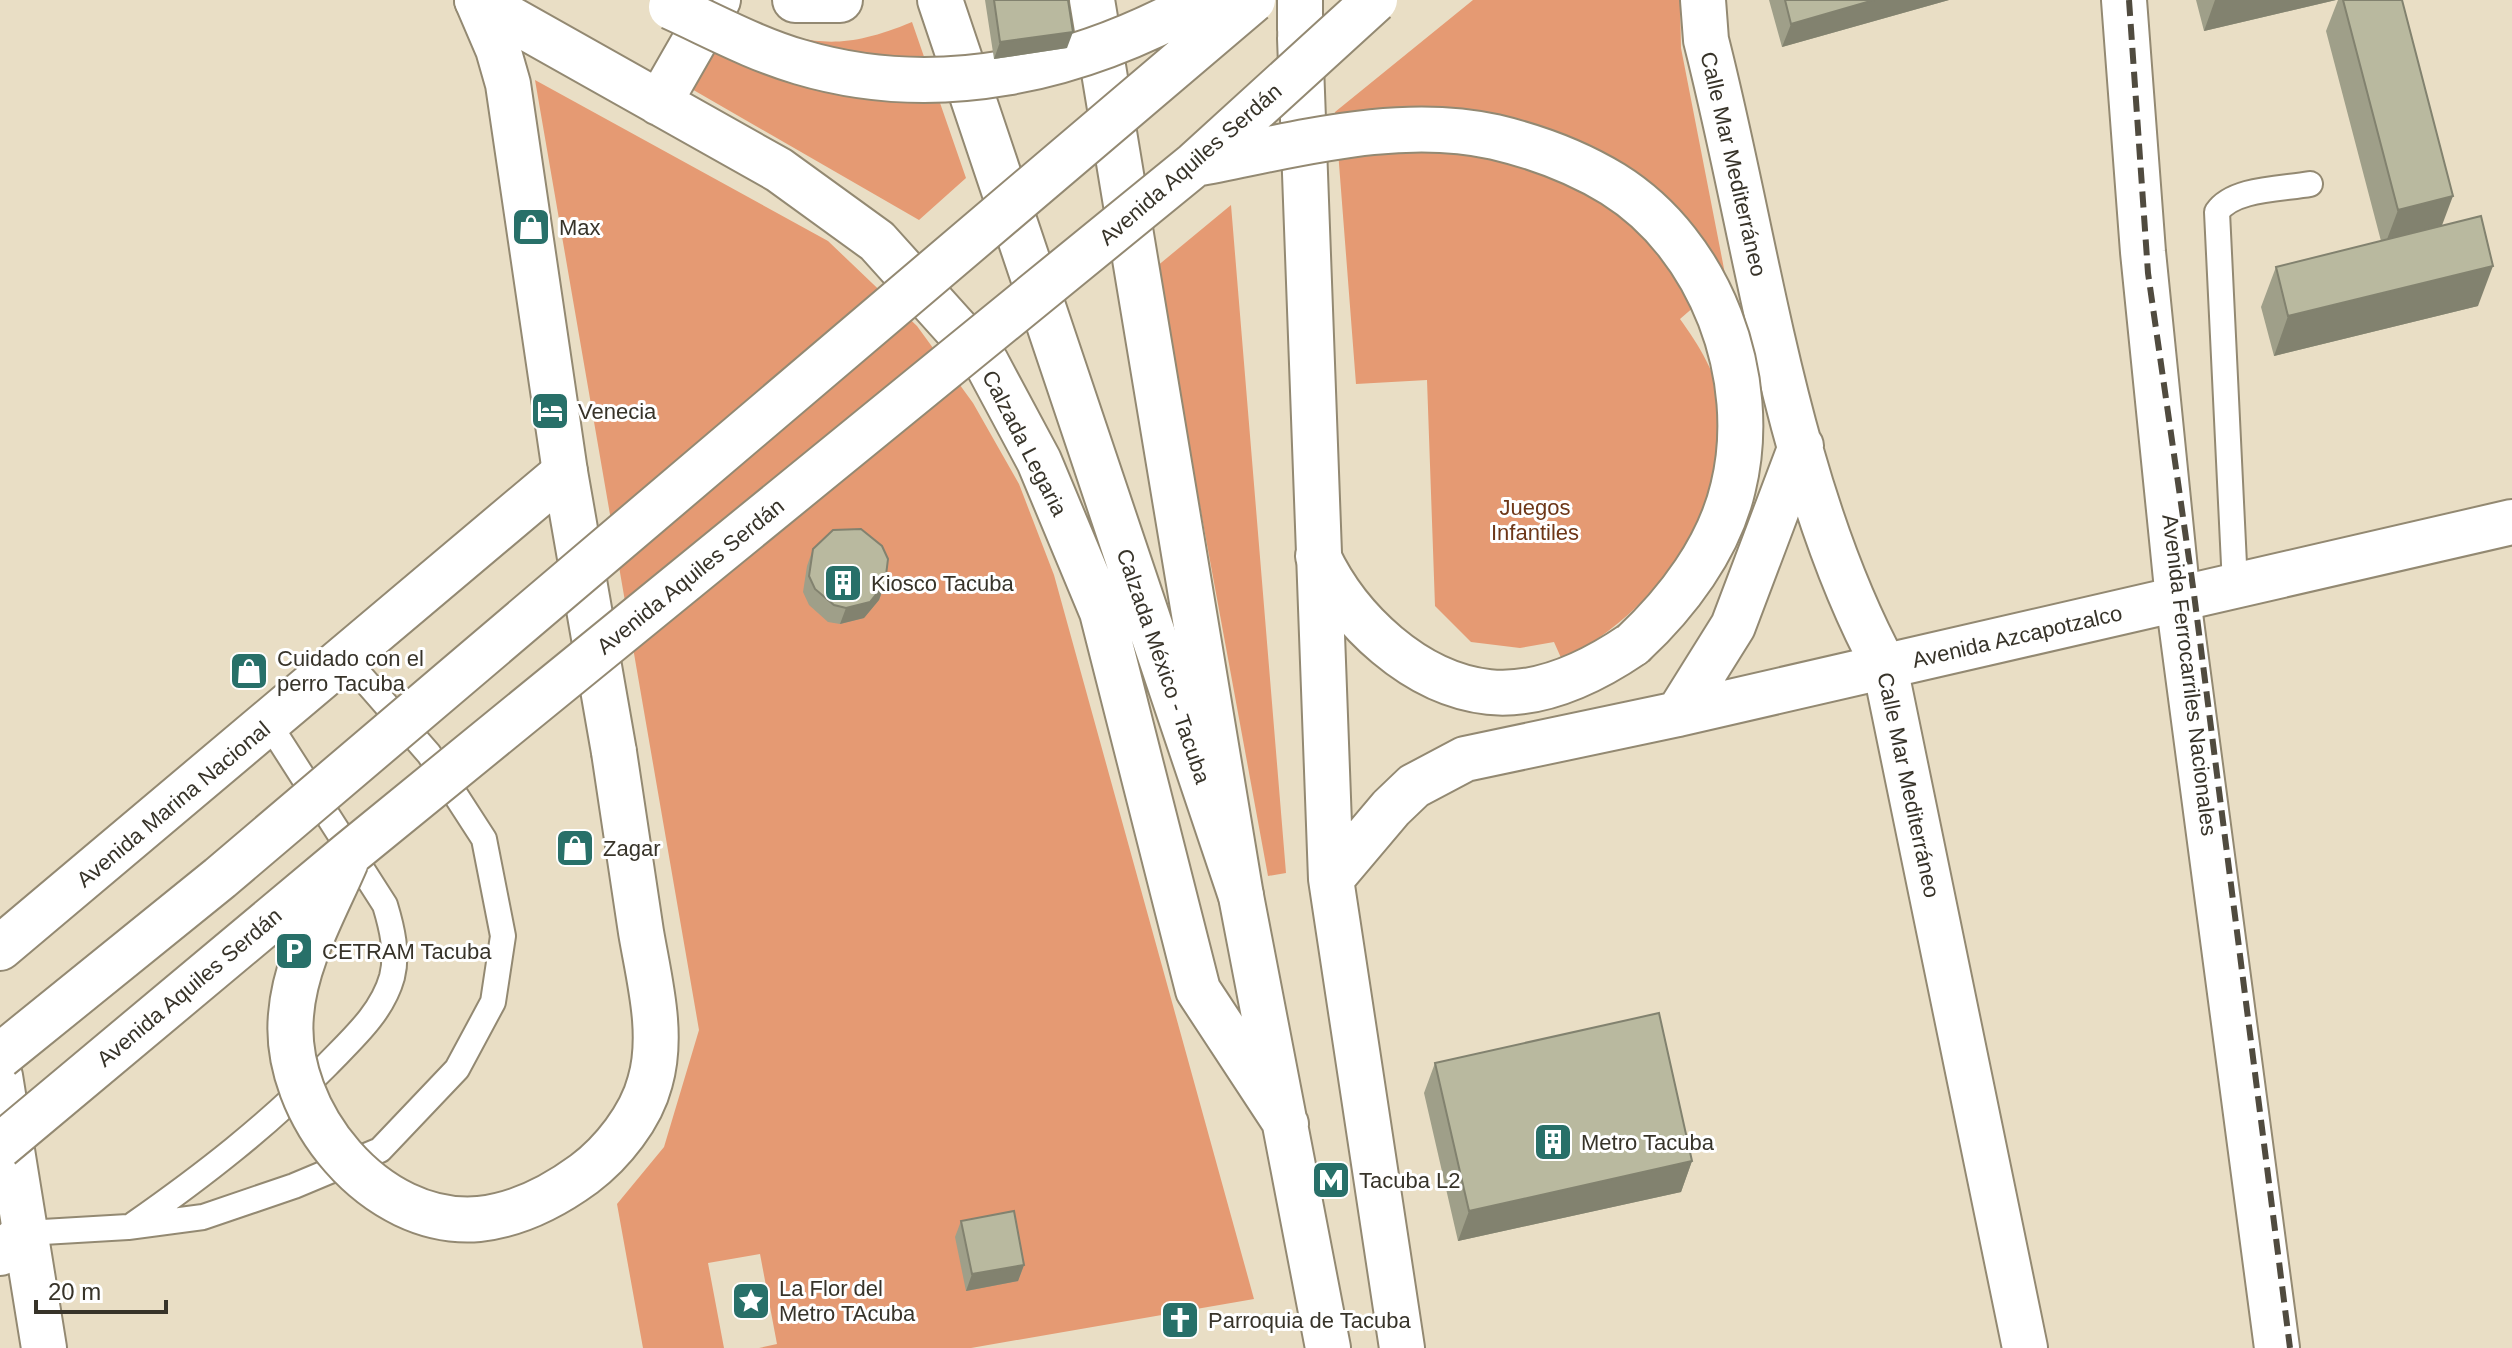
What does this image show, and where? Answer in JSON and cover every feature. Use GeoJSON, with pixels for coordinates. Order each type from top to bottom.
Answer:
{"type":"FeatureCollection","features":[{"type":"Feature","properties":{"kind":"main road","name":"Calzada Legaria"},"geometry":{"type":"LineString","coordinates":[[477,0],[779,170],[877,241],[986,362],[1039,461],[1102,612],[1198,990],[1286,1124]]}},
{"type":"Feature","properties":{"kind":"main road"},"geometry":{"type":"LineString","coordinates":[[349,854],[299,969],[291,1016],[295,1067],[308,1106],[330,1141],[361,1175],[395,1199],[436,1214],[478,1219],[523,1209],[568,1186],[600,1163],[626,1130],[650,1082],[655,1022],[614,752],[565,472],[508,84],[498,49],[477,0]]}},
{"type":"Feature","properties":{"kind":"main road"},"geometry":{"type":"LineString","coordinates":[[659,0],[765,50],[798,61],[863,77],[943,80],[1010,73],[1092,52],[1169,19],[1203,0]]}},
{"type":"Feature","properties":{"kind":"main road"},"geometry":{"type":"LineString","coordinates":[[659,103],[718,0]]}},
{"type":"Feature","properties":{"kind":"main road"},"geometry":{"type":"LineString","coordinates":[[795,0],[840,0]]}},
{"type":"Feature","properties":{"kind":"main road","name":"Calzada México - Tacuba"},"geometry":{"type":"LineString","coordinates":[[940,0],[1241,896],[1328,1348]]}},
{"type":"Feature","properties":{"kind":"main road"},"geometry":{"type":"LineString","coordinates":[[1092,0],[1241,896]]}},
{"type":"Feature","properties":{"kind":"main road"},"geometry":{"type":"LineString","coordinates":[[0,1056],[220,878],[1253,0]]}},
{"type":"Feature","properties":{"kind":"main road","name":"Avenida Aquiles Serdán"},"geometry":{"type":"LineString","coordinates":[[0,1146],[349,854],[1195,164],[1375,0]]}},
{"type":"Feature","properties":{"kind":"main road","name":"Calle Mar Mediterráneo"},"geometry":{"type":"LineString","coordinates":[[1703,0],[1706,40],[1801,446],[1844,583],[1885,667],[2025,1348]]}},
{"type":"Feature","properties":{"kind":"main road","name":"Avenida Ferrocarriles Nacionales"},"geometry":{"type":"LineString","coordinates":[[2124,0],[2143,252],[2178,599],[2277,1348]]}},
{"type":"Feature","properties":{"kind":"main road"},"geometry":{"type":"LineString","coordinates":[[1297,10],[1331,879],[1402,1348]]}},
{"type":"Feature","properties":{"kind":"main road"},"geometry":{"type":"LineString","coordinates":[[1195,164],[1363,135],[1430,129],[1461,131],[1559,156],[1615,185],[1660,225],[1698,272],[1724,328],[1738,393],[1738,459],[1733,489],[1708,548],[1667,608],[1633,644],[1590,671],[1564,681],[1503,691],[1467,687],[1418,664],[1376,635],[1337,591],[1318,556]]}},
{"type":"Feature","properties":{"kind":"main road"},"geometry":{"type":"LineString","coordinates":[[1678,714],[1733,626],[1801,446]]}},
{"type":"Feature","properties":{"kind":"main road","name":"Avenida Marina Nacional"},"geometry":{"type":"LineString","coordinates":[[0,948],[565,472]]}},
{"type":"Feature","properties":{"kind":"main road","name":"Avenida Azcapotzalco"},"geometry":{"type":"LineString","coordinates":[[1331,879],[1391,808],[1439,770],[1465,759],[1678,714],[2512,522]]}},
{"type":"Feature","properties":{"kind":"main road"},"geometry":{"type":"LineString","coordinates":[[0,1076],[13,1243],[44,1348]]}},
{"type":"Feature","properties":{"kind":"lane"},"geometry":{"type":"LineString","coordinates":[[2235,585],[2217,212],[2223,202],[2236,197],[2310,184]]}},
{"type":"Feature","properties":{"kind":"lane"},"geometry":{"type":"LineString","coordinates":[[13,1243],[203,1217],[294,1186],[380,1150],[457,1069],[493,1002],[503,936],[484,839],[429,754],[346,659]]}},
{"type":"Feature","properties":{"kind":"lane"},"geometry":{"type":"LineString","coordinates":[[128,1227],[214,1169],[275,1117],[369,1022],[392,977],[394,937],[385,905],[269,724]]}},
{"type":"Feature","properties":{"kind":"green space","name":"Juegos Infantiles"},"geometry":{"type":"Polygon","coordinates":[[[1473,0],[1680,0],[1681,48],[1726,279],[1680,319],[1712,372],[1720,408],[1718,448],[1710,486],[1697,523],[1678,557],[1627,616],[1596,640],[1562,660],[1554,642],[1520,648],[1471,642],[1435,606],[1427,380],[1356,384],[1335,112],[1473,0]]]}},
{"type":"Feature","properties":{"kind":"green space"},"geometry":{"type":"Polygon","coordinates":[[[733,21],[782,35],[822,41],[862,38],[912,22],[966,178],[919,220],[690,88],[733,21]]]}},
{"type":"Feature","properties":{"kind":"green space"},"geometry":{"type":"Polygon","coordinates":[[[535,80],[828,241],[917,326],[973,403],[1019,484],[1054,575],[1254,1299],[971,1348],[759,1348],[777,1344],[760,1254],[708,1263],[724,1348],[643,1348],[617,1204],[664,1147],[699,1030],[535,80]]]}},
{"type":"Feature","properties":{"kind":"green space"},"geometry":{"type":"Polygon","coordinates":[[[1231,205],[1286,873],[1268,876],[1156,267],[1231,205]]]}},
{"type":"Feature","properties":{"kind":"building"},"geometry":{"type":"Polygon","coordinates":[[[994,0],[1068,0],[1073,32],[1000,42],[994,0]]]}},
{"type":"Feature","properties":{"kind":"building"},"geometry":{"type":"Polygon","coordinates":[[[1785,0],[1874,0],[1791,24],[1785,0]]]}},
{"type":"Feature","properties":{"kind":"building"},"geometry":{"type":"Polygon","coordinates":[[[2343,0],[2402,0],[2453,196],[2398,210],[2343,0]]]}},
{"type":"Feature","properties":{"kind":"building"},"geometry":{"type":"Polygon","coordinates":[[[2481,216],[2493,266],[2288,316],[2276,267],[2481,216]]]}},
{"type":"Feature","properties":{"kind":"building","name":"Kiosco Tacuba"},"geometry":{"type":"Polygon","coordinates":[[[861,529],[882,546],[888,559],[885,583],[870,602],[846,608],[834,605],[815,589],[809,576],[813,549],[833,530],[861,529]]]}},
{"type":"Feature","properties":{"kind":"building","name":"Metro Tacuba"},"geometry":{"type":"Polygon","coordinates":[[[1659,1013],[1692,1161],[1469,1211],[1435,1063],[1659,1013]]]}},
{"type":"Feature","properties":{"kind":"building"},"geometry":{"type":"Polygon","coordinates":[[[1014,1211],[1024,1265],[972,1274],[961,1221],[1014,1211]]]}},
{"type":"Feature","properties":{"kind":"railway"},"geometry":{"type":"LineString","coordinates":[[2129,0],[2148,273],[2194,594],[2290,1348]]}},
{"type":"Feature","properties":{"kind":"place","name":"Max"},"geometry":{"type":"Point","coordinates":[531,227]}},
{"type":"Feature","properties":{"kind":"place","name":"Venecia"},"geometry":{"type":"Point","coordinates":[550,411]}},
{"type":"Feature","properties":{"kind":"place","name":"Kiosco Tacuba"},"geometry":{"type":"Point","coordinates":[843,583]}},
{"type":"Feature","properties":{"kind":"place","name":"Cuidado con el perro Tacuba"},"geometry":{"type":"Point","coordinates":[249,671]}},
{"type":"Feature","properties":{"kind":"place","name":"Zagar"},"geometry":{"type":"Point","coordinates":[575,848]}},
{"type":"Feature","properties":{"kind":"place","name":"CETRAM Tacuba"},"geometry":{"type":"Point","coordinates":[294,951]}},
{"type":"Feature","properties":{"kind":"place","name":"Metro Tacuba"},"geometry":{"type":"Point","coordinates":[1553,1142]}},
{"type":"Feature","properties":{"kind":"place","name":"Tacuba L2"},"geometry":{"type":"Point","coordinates":[1331,1180]}},
{"type":"Feature","properties":{"kind":"place","name":"La Flor del Metro TAcuba"},"geometry":{"type":"Point","coordinates":[751,1301]}},
{"type":"Feature","properties":{"kind":"place","name":"Parroquia de Tacuba"},"geometry":{"type":"Point","coordinates":[1180,1320]}}]}
